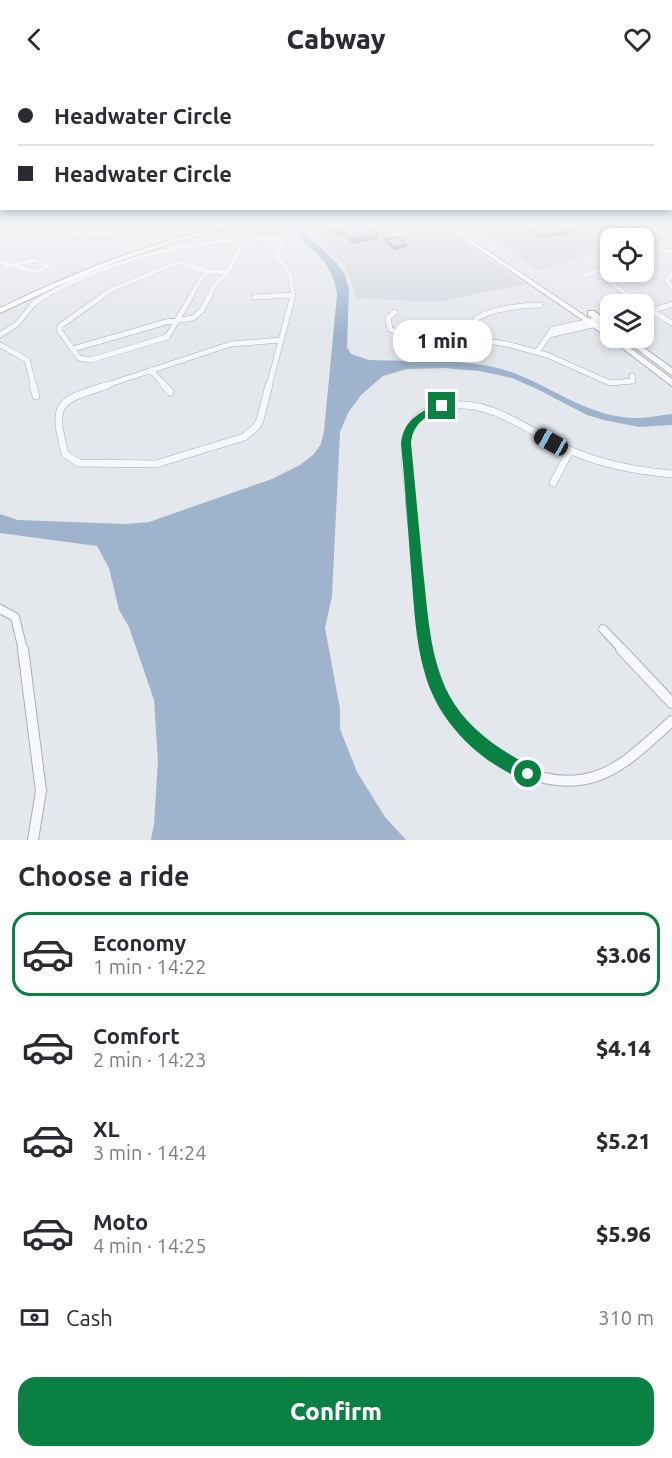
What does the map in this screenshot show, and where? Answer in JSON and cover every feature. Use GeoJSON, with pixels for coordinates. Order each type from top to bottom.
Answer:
{"type":"FeatureCollection","features":[{"type":"Feature","properties":{"kind":"main road"},"geometry":{"type":"LineString","coordinates":[[0,304],[100,262]]}},
{"type":"Feature","properties":{"kind":"main road"},"geometry":{"type":"LineString","coordinates":[[0,311],[44,289],[115,262]]}},
{"type":"Feature","properties":{"kind":"main road"},"geometry":{"type":"LineString","coordinates":[[506,262],[600,319]]}},
{"type":"Feature","properties":{"kind":"main road"},"geometry":{"type":"LineString","coordinates":[[512,262],[600,319]]}},
{"type":"Feature","properties":{"kind":"main road"},"geometry":{"type":"LineString","coordinates":[[626,348],[672,383]]}},
{"type":"Feature","properties":{"kind":"main road"},"geometry":{"type":"LineString","coordinates":[[640,348],[672,372]]}},
{"type":"Feature","properties":{"kind":"street"},"geometry":{"type":"LineString","coordinates":[[0,262],[8,262],[6,267]]}},
{"type":"Feature","properties":{"kind":"street"},"geometry":{"type":"LineString","coordinates":[[0,269],[29,262]]}},
{"type":"Feature","properties":{"kind":"street"},"geometry":{"type":"LineString","coordinates":[[16,266],[34,272],[48,266],[38,262]]}},
{"type":"Feature","properties":{"kind":"street"},"geometry":{"type":"LineString","coordinates":[[0,335],[22,320],[35,301],[84,278],[129,262]]}},
{"type":"Feature","properties":{"kind":"street"},"geometry":{"type":"LineString","coordinates":[[208,272],[202,277],[167,337],[91,360],[79,358],[59,330],[60,326],[113,289],[174,264],[183,262],[208,272],[228,272]]}},
{"type":"Feature","properties":{"kind":"street"},"geometry":{"type":"LineString","coordinates":[[73,349],[148,327],[194,318],[199,314],[214,286],[228,272],[234,262]]}},
{"type":"Feature","properties":{"kind":"street"},"geometry":{"type":"LineString","coordinates":[[281,262],[290,274],[293,295],[259,424],[244,437],[150,465],[80,463],[65,454],[56,417],[65,401],[231,344],[281,340]]}},
{"type":"Feature","properties":{"kind":"street"},"geometry":{"type":"LineString","coordinates":[[586,275],[600,270]]}},
{"type":"Feature","properties":{"kind":"street"},"geometry":{"type":"LineString","coordinates":[[672,273],[667,281],[672,287]]}},
{"type":"Feature","properties":{"kind":"street"},"geometry":{"type":"LineString","coordinates":[[609,282],[625,294]]}},
{"type":"Feature","properties":{"kind":"street"},"geometry":{"type":"LineString","coordinates":[[254,297],[293,295]]}},
{"type":"Feature","properties":{"kind":"street"},"geometry":{"type":"LineString","coordinates":[[654,310],[672,304]]}},
{"type":"Feature","properties":{"kind":"street"},"geometry":{"type":"LineString","coordinates":[[474,338],[474,321],[480,315],[526,305],[540,305]]}},
{"type":"Feature","properties":{"kind":"street"},"geometry":{"type":"LineString","coordinates":[[395,312],[388,318],[390,329],[394,333],[474,338],[537,352],[610,383],[633,381],[632,376]]}},
{"type":"Feature","properties":{"kind":"street"},"geometry":{"type":"LineString","coordinates":[[654,312],[672,323]]}},
{"type":"Feature","properties":{"kind":"street"},"geometry":{"type":"LineString","coordinates":[[537,352],[549,335],[600,322]]}},
{"type":"Feature","properties":{"kind":"street"},"geometry":{"type":"LineString","coordinates":[[0,345],[27,360],[36,396]]}},
{"type":"Feature","properties":{"kind":"street"},"geometry":{"type":"LineString","coordinates":[[151,370],[170,392]]}},
{"type":"Feature","properties":{"kind":"street"},"geometry":{"type":"LineString","coordinates":[[672,474],[614,466],[570,451],[502,414],[477,406],[452,405],[433,409],[419,416],[410,428],[406,443],[423,631],[436,684],[456,720],[489,752],[528,774],[559,781],[579,781],[597,777],[613,769],[672,721]]}},
{"type":"Feature","properties":{"kind":"street"},"geometry":{"type":"LineString","coordinates":[[553,483],[570,451]]}},
{"type":"Feature","properties":{"kind":"street"},"geometry":{"type":"LineString","coordinates":[[0,609],[15,617],[24,654],[41,791],[33,840]]}},
{"type":"Feature","properties":{"kind":"street"},"geometry":{"type":"LineString","coordinates":[[603,629],[672,703]]}},
{"type":"Feature","properties":{"kind":"shaded area"},"geometry":{"type":"Polygon","coordinates":[[[340,262],[492,262],[524,284],[437,302],[357,298],[345,266],[340,262]]]}},
{"type":"Feature","properties":{"kind":"shaded area"},"geometry":{"type":"Polygon","coordinates":[[[525,262],[566,262],[538,270],[525,262]]]}},
{"type":"Feature","properties":{"kind":"water"},"geometry":{"type":"Polygon","coordinates":[[[324,262],[337,263],[344,273],[349,289],[347,347],[351,354],[369,360],[450,362],[498,368],[529,379],[574,402],[606,414],[635,418],[672,414],[672,425],[639,427],[604,420],[587,415],[512,378],[479,371],[444,368],[407,369],[383,376],[361,395],[348,413],[340,432],[332,596],[325,628],[340,709],[340,729],[357,772],[385,817],[406,840],[151,840],[158,761],[154,700],[129,627],[119,610],[109,568],[97,546],[0,533],[0,514],[18,520],[125,524],[149,522],[272,479],[300,465],[314,454],[321,444],[324,431],[337,295],[335,283],[324,262]]]}},
{"type":"Feature","properties":{"kind":"route"},"geometry":{"type":"LineString","coordinates":[[442,406],[419,416],[410,428],[406,443],[423,631],[432,675],[444,702],[471,736],[508,765],[528,774]]}}]}
